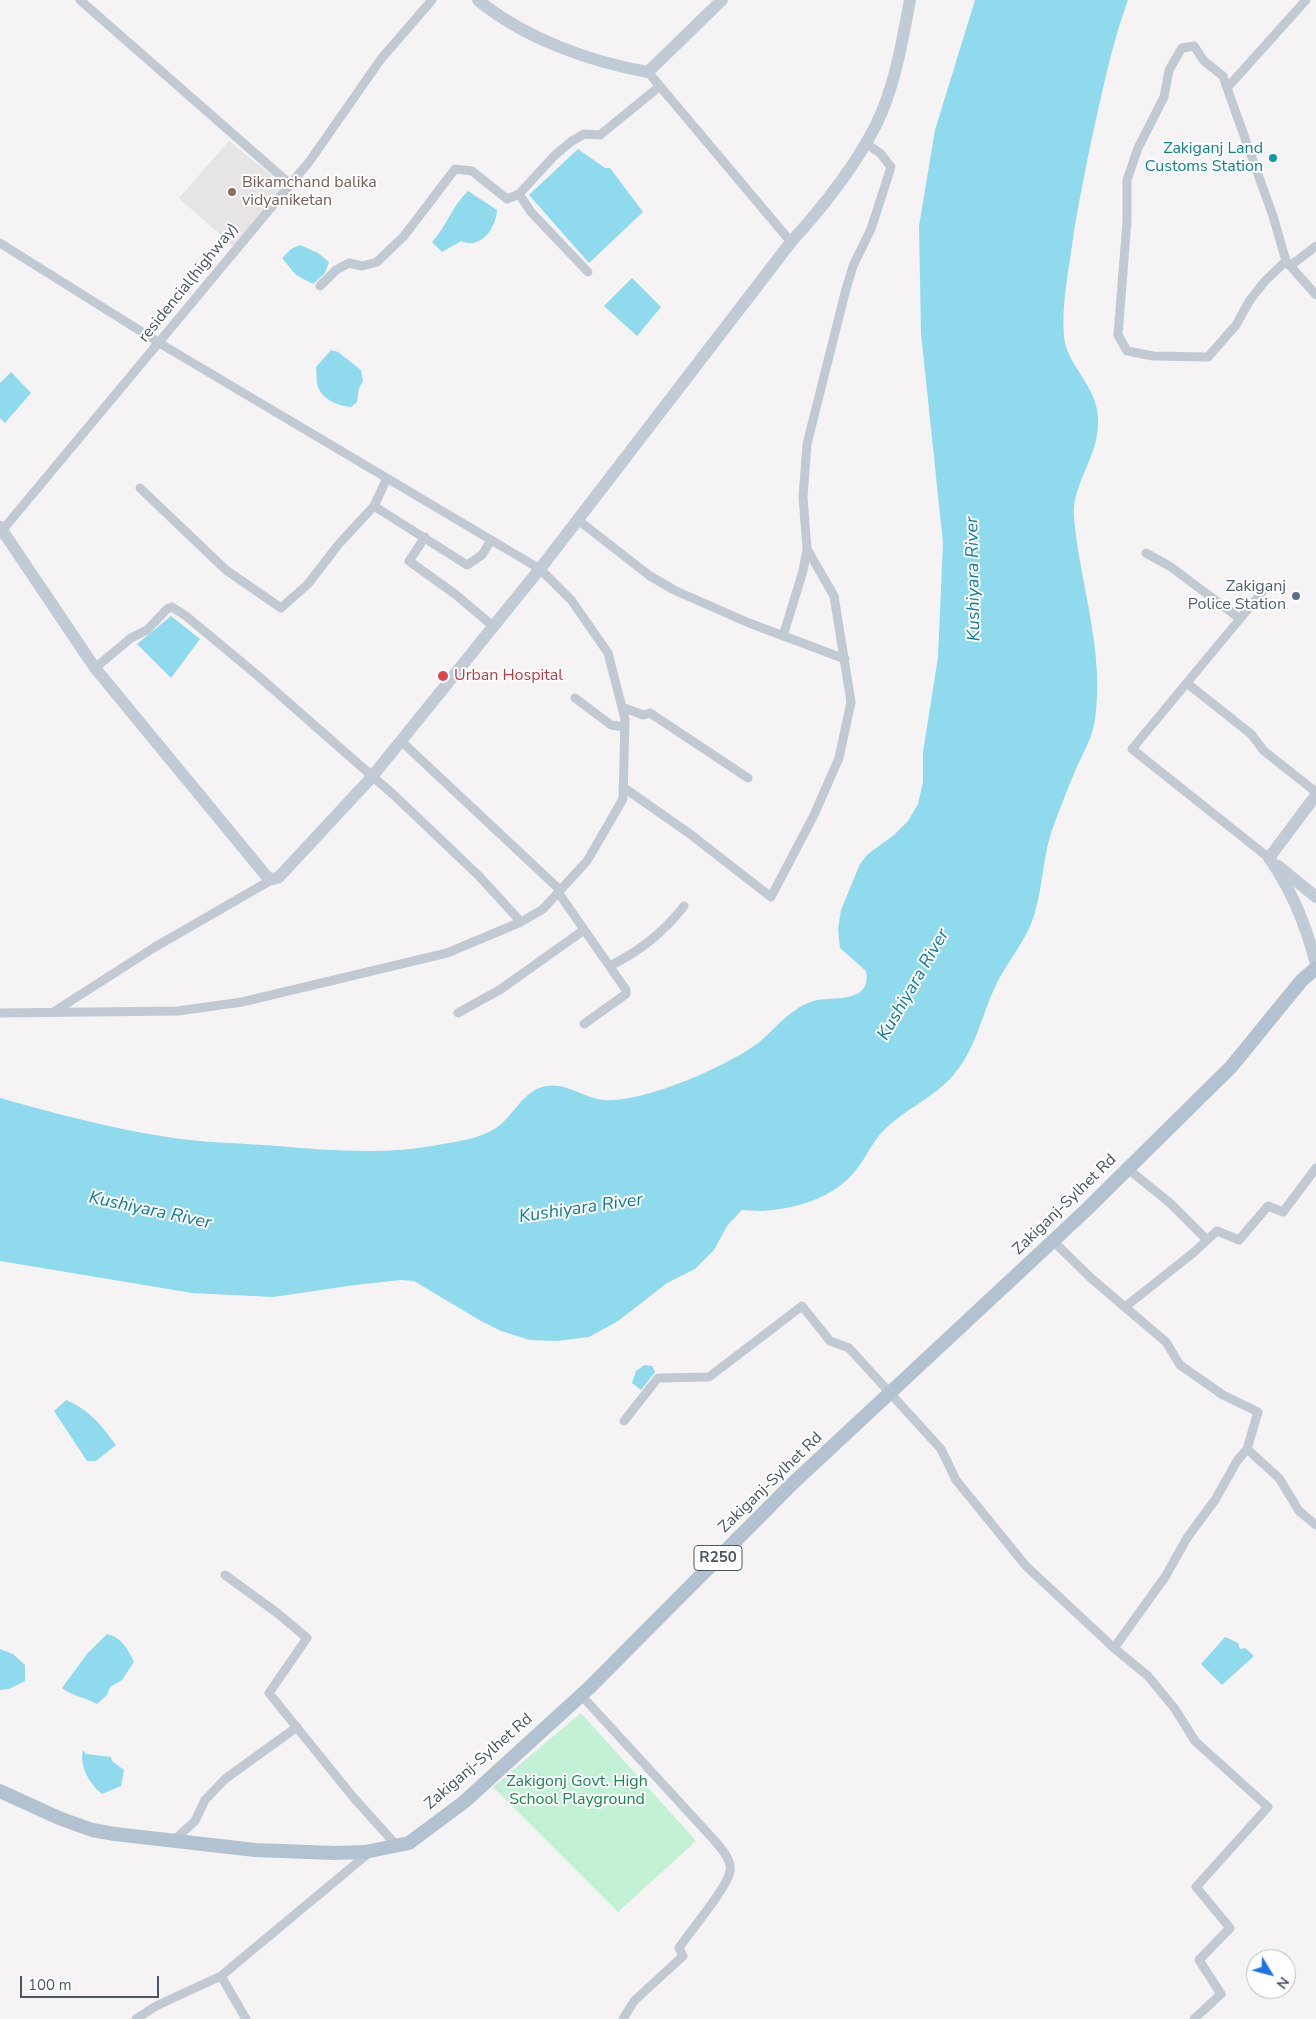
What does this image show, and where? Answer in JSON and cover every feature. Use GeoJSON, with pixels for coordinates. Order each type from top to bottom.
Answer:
{"type":"FeatureCollection","features":[{"type":"Feature","properties":{"kind":"main road","name":"Zakiganj-Sylhet Rd"},"geometry":{"type":"LineString","coordinates":[[0,1791],[59,1818],[92,1830],[173,1841],[255,1850],[334,1853],[370,1852],[409,1843],[464,1802],[581,1695],[792,1484],[891,1394],[1128,1169],[1231,1067],[1302,980],[1316,968]]}},
{"type":"Feature","properties":{"kind":"street"},"geometry":{"type":"LineString","coordinates":[[80,0],[290,184]]}},
{"type":"Feature","properties":{"kind":"street","name":"residencial(highway)"},"geometry":{"type":"LineString","coordinates":[[1,530],[309,162],[381,59],[432,0]]}},
{"type":"Feature","properties":{"kind":"street"},"geometry":{"type":"LineString","coordinates":[[478,0],[516,27],[608,65],[648,72],[792,242]]}},
{"type":"Feature","properties":{"kind":"street"},"geometry":{"type":"LineString","coordinates":[[648,72],[722,0]]}},
{"type":"Feature","properties":{"kind":"street"},"geometry":{"type":"LineString","coordinates":[[54,1011],[155,947],[278,876],[372,778],[540,569],[792,242],[826,204],[876,124],[898,63],[910,0]]}},
{"type":"Feature","properties":{"kind":"street"},"geometry":{"type":"LineString","coordinates":[[1227,88],[1306,0]]}},
{"type":"Feature","properties":{"kind":"street"},"geometry":{"type":"LineString","coordinates":[[1316,246],[1288,264],[1260,288],[1236,325],[1208,357],[1161,356],[1127,352],[1118,335],[1127,221],[1128,180],[1138,148],[1164,97],[1168,70],[1182,48],[1194,46],[1204,61],[1223,76],[1288,264],[1316,295]]}},
{"type":"Feature","properties":{"kind":"street"},"geometry":{"type":"LineString","coordinates":[[320,286],[336,270],[349,263],[362,266],[377,262],[404,236],[455,169],[472,171],[507,199],[519,194],[555,155],[572,141],[584,134],[600,135],[660,86]]}},
{"type":"Feature","properties":{"kind":"street"},"geometry":{"type":"LineString","coordinates":[[783,636],[803,570],[807,549],[803,497],[807,444],[853,266],[871,229],[891,167],[880,154],[865,143]]}},
{"type":"Feature","properties":{"kind":"street"},"geometry":{"type":"LineString","coordinates":[[519,194],[531,212],[588,272]]}},
{"type":"Feature","properties":{"kind":"street"},"geometry":{"type":"LineString","coordinates":[[0,243],[160,342],[540,569],[572,601],[608,653],[622,707],[625,727],[623,799],[587,860],[542,909],[521,922],[447,953],[242,1002],[178,1011],[0,1013]]}},
{"type":"Feature","properties":{"kind":"street"},"geometry":{"type":"LineString","coordinates":[[140,488],[226,570],[281,608],[308,584],[338,545],[374,506],[387,478]]}},
{"type":"Feature","properties":{"kind":"street"},"geometry":{"type":"LineString","coordinates":[[374,506],[468,565],[482,555],[491,540]]}},
{"type":"Feature","properties":{"kind":"street"},"geometry":{"type":"LineString","coordinates":[[578,520],[650,576],[674,590],[783,636],[845,659]]}},
{"type":"Feature","properties":{"kind":"street"},"geometry":{"type":"LineString","coordinates":[[1,530],[95,668],[268,878],[273,879]]}},
{"type":"Feature","properties":{"kind":"street"},"geometry":{"type":"LineString","coordinates":[[425,537],[409,561],[455,594],[494,627]]}},
{"type":"Feature","properties":{"kind":"street"},"geometry":{"type":"LineString","coordinates":[[623,787],[690,834],[771,897],[814,815],[839,758],[851,702],[834,596],[807,549]]}},
{"type":"Feature","properties":{"kind":"street"},"geometry":{"type":"LineString","coordinates":[[1146,553],[1171,567],[1239,618]]}},
{"type":"Feature","properties":{"kind":"street"},"geometry":{"type":"LineString","coordinates":[[1263,591],[1239,618],[1188,684],[1132,749],[1316,897]]}},
{"type":"Feature","properties":{"kind":"street"},"geometry":{"type":"LineString","coordinates":[[95,668],[130,638],[147,630],[167,609],[172,607],[186,616],[284,698],[426,825],[479,876],[521,922]]}},
{"type":"Feature","properties":{"kind":"street"},"geometry":{"type":"LineString","coordinates":[[1188,684],[1251,734],[1264,751],[1316,793],[1269,858]]}},
{"type":"Feature","properties":{"kind":"street"},"geometry":{"type":"LineString","coordinates":[[575,698],[611,725],[625,727]]}},
{"type":"Feature","properties":{"kind":"street"},"geometry":{"type":"LineString","coordinates":[[622,707],[643,714],[650,713],[748,778]]}},
{"type":"Feature","properties":{"kind":"street"},"geometry":{"type":"LineString","coordinates":[[401,741],[559,891],[584,930],[622,982],[626,994],[584,1024]]}},
{"type":"Feature","properties":{"kind":"street"},"geometry":{"type":"LineString","coordinates":[[1269,858],[1292,895],[1310,942],[1316,964]]}},
{"type":"Feature","properties":{"kind":"street"},"geometry":{"type":"LineString","coordinates":[[610,966],[640,950],[655,939],[684,906]]}},
{"type":"Feature","properties":{"kind":"street"},"geometry":{"type":"LineString","coordinates":[[458,1013],[500,989],[584,930]]}},
{"type":"Feature","properties":{"kind":"street"},"geometry":{"type":"LineString","coordinates":[[1125,1307],[1217,1231],[1239,1240],[1268,1206],[1283,1212],[1316,1168]]}},
{"type":"Feature","properties":{"kind":"street"},"geometry":{"type":"LineString","coordinates":[[1128,1169],[1170,1203],[1207,1240]]}},
{"type":"Feature","properties":{"kind":"street"},"geometry":{"type":"LineString","coordinates":[[1053,1241],[1092,1279],[1166,1342],[1180,1365],[1223,1395],[1258,1412],[1247,1449],[1237,1461],[1216,1500],[1187,1538],[1165,1577],[1114,1648]]}},
{"type":"Feature","properties":{"kind":"street"},"geometry":{"type":"LineString","coordinates":[[624,1421],[658,1378],[709,1376],[802,1306],[830,1340],[849,1348],[912,1420],[941,1449],[956,1480],[1026,1566],[1114,1648],[1148,1676],[1175,1709],[1195,1741],[1268,1807],[1196,1887],[1230,1928],[1198,1960],[1221,1994],[1194,2019]]}},
{"type":"Feature","properties":{"kind":"street"},"geometry":{"type":"LineString","coordinates":[[1247,1449],[1279,1478],[1299,1511],[1316,1525]]}},
{"type":"Feature","properties":{"kind":"street"},"geometry":{"type":"LineString","coordinates":[[225,1576],[276,1612],[307,1638],[269,1693],[353,1797],[398,1847]]}},
{"type":"Feature","properties":{"kind":"street"},"geometry":{"type":"LineString","coordinates":[[581,1695],[715,1841],[728,1857],[731,1870],[724,1885],[679,1948],[683,1956],[634,2001],[623,2019]]}},
{"type":"Feature","properties":{"kind":"street"},"geometry":{"type":"LineString","coordinates":[[173,1841],[195,1821],[205,1800],[225,1779],[297,1728]]}},
{"type":"Feature","properties":{"kind":"street"},"geometry":{"type":"LineString","coordinates":[[136,2019],[156,2006],[221,1976],[370,1852]]}},
{"type":"Feature","properties":{"kind":"street"},"geometry":{"type":"LineString","coordinates":[[221,1976],[246,2019]]}},
{"type":"Feature","properties":{"kind":"shaded area","name":"Bikamchand balika vidyaniketan"},"geometry":{"type":"Polygon","coordinates":[[[229,141],[285,186],[235,248],[179,198],[229,141]]]}},
{"type":"Feature","properties":{"kind":"green space","name":"Zakigonj Govt. High School Playground"},"geometry":{"type":"Polygon","coordinates":[[[581,1713],[696,1841],[618,1912],[493,1787],[581,1713]]]}},
{"type":"Feature","properties":{"kind":"water","name":"Kushiyara River"},"geometry":{"type":"Polygon","coordinates":[[[975,0],[1128,0],[1112,52],[1091,142],[1074,230],[1064,307],[1066,346],[1093,395],[1098,418],[1095,445],[1074,505],[1077,543],[1097,669],[1094,726],[1052,830],[1038,902],[1032,922],[990,997],[972,1046],[959,1068],[942,1086],[884,1130],[856,1170],[837,1188],[826,1195],[801,1205],[775,1210],[742,1210],[727,1226],[714,1250],[695,1269],[667,1283],[618,1321],[589,1337],[557,1341],[530,1340],[501,1331],[414,1281],[401,1280],[355,1285],[273,1297],[192,1293],[0,1261],[0,1098],[100,1124],[190,1140],[340,1150],[402,1150],[456,1142],[484,1134],[502,1123],[531,1093],[538,1088],[546,1086],[561,1086],[590,1097],[605,1100],[641,1096],[662,1089],[727,1062],[758,1043],[786,1017],[810,1002],[851,996],[864,988],[866,971],[840,948],[838,929],[841,910],[860,864],[868,854],[894,835],[908,821],[918,804],[923,782],[923,752],[938,657],[943,543],[921,333],[919,226],[935,130],[975,0]]]}},
{"type":"Feature","properties":{"kind":"water"},"geometry":{"type":"Polygon","coordinates":[[[578,149],[605,168],[610,168],[643,212],[589,263],[529,195],[578,149]]]}},
{"type":"Feature","properties":{"kind":"water"},"geometry":{"type":"Polygon","coordinates":[[[468,191],[497,210],[494,224],[481,240],[468,243],[461,241],[442,252],[432,242],[442,230],[457,203],[468,191]]]}},
{"type":"Feature","properties":{"kind":"water"},"geometry":{"type":"Polygon","coordinates":[[[300,245],[318,253],[329,262],[325,273],[313,284],[296,275],[282,258],[291,249],[300,245]]]}},
{"type":"Feature","properties":{"kind":"water"},"geometry":{"type":"Polygon","coordinates":[[[632,278],[661,307],[637,336],[604,306],[632,278]]]}},
{"type":"Feature","properties":{"kind":"water"},"geometry":{"type":"Polygon","coordinates":[[[331,350],[338,352],[361,370],[363,381],[359,388],[357,402],[351,407],[340,405],[330,400],[321,393],[319,388],[316,367],[331,350]]]}},
{"type":"Feature","properties":{"kind":"water"},"geometry":{"type":"Polygon","coordinates":[[[11,372],[31,393],[5,423],[0,418],[0,383],[11,372]]]}},
{"type":"Feature","properties":{"kind":"water"},"geometry":{"type":"Polygon","coordinates":[[[171,616],[200,639],[171,678],[137,644],[171,616]]]}},
{"type":"Feature","properties":{"kind":"water"},"geometry":{"type":"Polygon","coordinates":[[[644,1365],[652,1366],[655,1372],[641,1390],[632,1383],[636,1371],[644,1365]]]}},
{"type":"Feature","properties":{"kind":"water"},"geometry":{"type":"Polygon","coordinates":[[[66,1400],[88,1413],[116,1445],[96,1461],[87,1461],[54,1411],[66,1400]]]}},
{"type":"Feature","properties":{"kind":"water"},"geometry":{"type":"Polygon","coordinates":[[[107,1634],[124,1644],[134,1662],[122,1680],[110,1687],[107,1695],[97,1704],[62,1688],[87,1654],[107,1634]]]}},
{"type":"Feature","properties":{"kind":"water"},"geometry":{"type":"Polygon","coordinates":[[[1225,1637],[1238,1643],[1240,1649],[1245,1648],[1254,1656],[1222,1685],[1201,1664],[1225,1637]]]}},
{"type":"Feature","properties":{"kind":"water"},"geometry":{"type":"Polygon","coordinates":[[[0,1649],[13,1654],[25,1665],[25,1681],[9,1689],[0,1690],[0,1649]]]}},
{"type":"Feature","properties":{"kind":"water"},"geometry":{"type":"Polygon","coordinates":[[[83,1750],[86,1754],[111,1757],[112,1761],[124,1770],[121,1786],[102,1794],[86,1775],[82,1756],[83,1750]]]}},
{"type":"Feature","properties":{"kind":"place","name":"Zakiganj Land Customs Station"},"geometry":{"type":"Point","coordinates":[1273,158]}},
{"type":"Feature","properties":{"kind":"place","name":"Bikamchand balika vidyaniketan"},"geometry":{"type":"Point","coordinates":[232,192]}},
{"type":"Feature","properties":{"kind":"place","name":"Zakiganj Police Station"},"geometry":{"type":"Point","coordinates":[1296,596]}},
{"type":"Feature","properties":{"kind":"place","name":"Urban Hospital"},"geometry":{"type":"Point","coordinates":[443,676]}}]}
